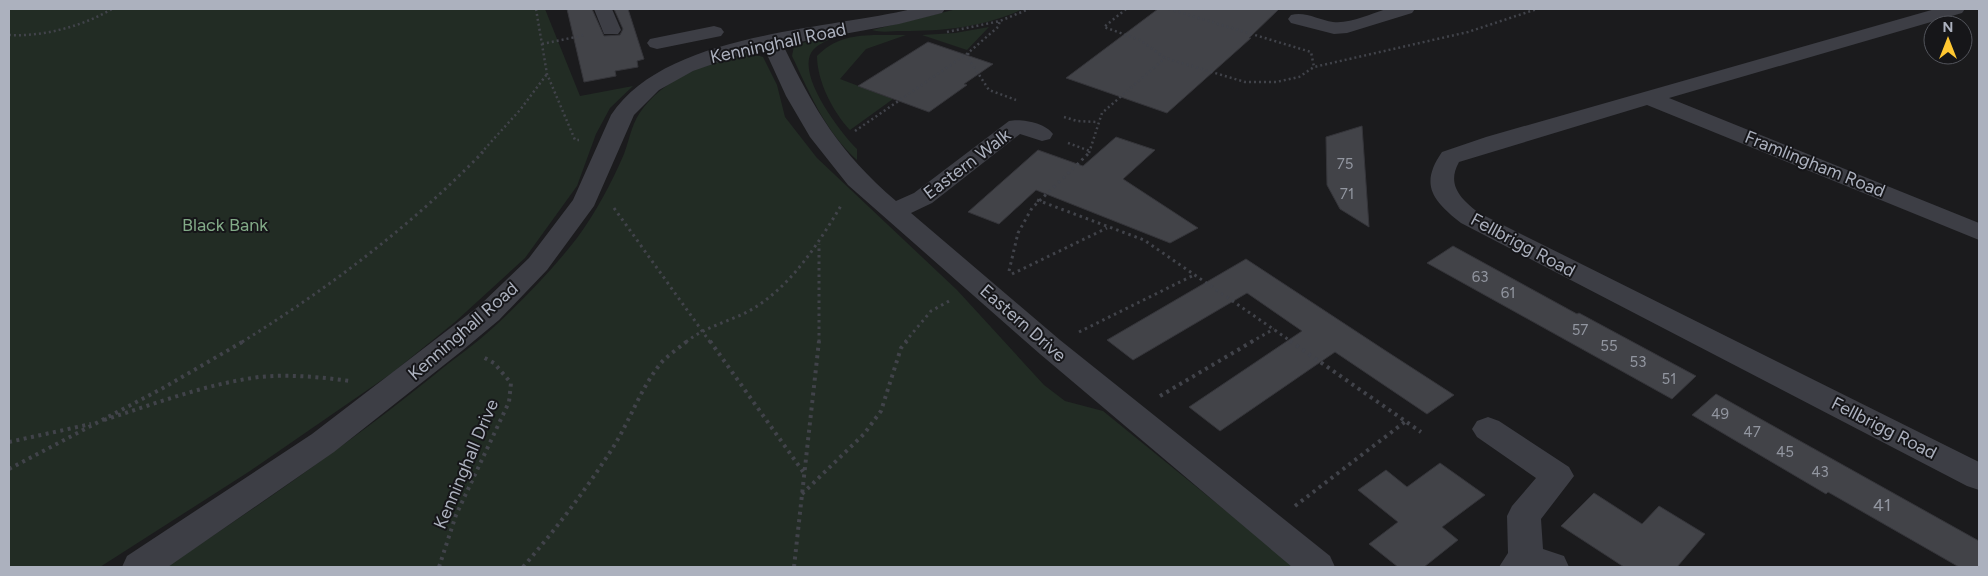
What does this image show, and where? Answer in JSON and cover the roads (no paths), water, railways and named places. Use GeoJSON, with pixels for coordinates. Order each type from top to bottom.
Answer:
{"type":"FeatureCollection","features":[{"type":"Feature","properties":{"kind":"street"},"geometry":{"type":"LineString","coordinates":[[603,9],[611,30]]}},
{"type":"Feature","properties":{"kind":"street","name":"Kenninghall Road"},"geometry":{"type":"LineString","coordinates":[[140,567],[323,443],[489,313],[538,264],[585,201],[620,119],[639,95],[679,69],[707,57],[771,41],[891,20],[935,9]]}},
{"type":"Feature","properties":{"kind":"street"},"geometry":{"type":"LineString","coordinates":[[1298,19],[1334,28],[1347,27],[1405,9]]}},
{"type":"Feature","properties":{"kind":"street","name":"Fellbrigg Road"},"geometry":{"type":"LineString","coordinates":[[1955,9],[1450,157],[1440,176],[1441,186],[1457,208],[1470,218],[1979,477]]}},
{"type":"Feature","properties":{"kind":"street"},"geometry":{"type":"LineString","coordinates":[[657,43],[714,32]]}},
{"type":"Feature","properties":{"kind":"street"},"geometry":{"type":"LineString","coordinates":[[692,37],[707,57]]}},
{"type":"Feature","properties":{"kind":"street","name":"Eastern Drive"},"geometry":{"type":"LineString","coordinates":[[771,41],[797,96],[822,137],[857,180],[892,212],[983,287],[1050,347],[1317,567]]}},
{"type":"Feature","properties":{"kind":"street","name":"Framlingham Road"},"geometry":{"type":"LineString","coordinates":[[1649,98],[1979,232]]}},
{"type":"Feature","properties":{"kind":"street","name":"Eastern Walk"},"geometry":{"type":"LineString","coordinates":[[892,212],[923,198],[1016,126],[1042,134]]}},
{"type":"Feature","properties":{"kind":"street"},"geometry":{"type":"LineString","coordinates":[[1488,429],[1557,476],[1524,516],[1531,564]]}},
{"type":"Feature","properties":{"kind":"park label","name":"Black Bank"},"geometry":{"type":"Point","coordinates":[225,225]}}]}
